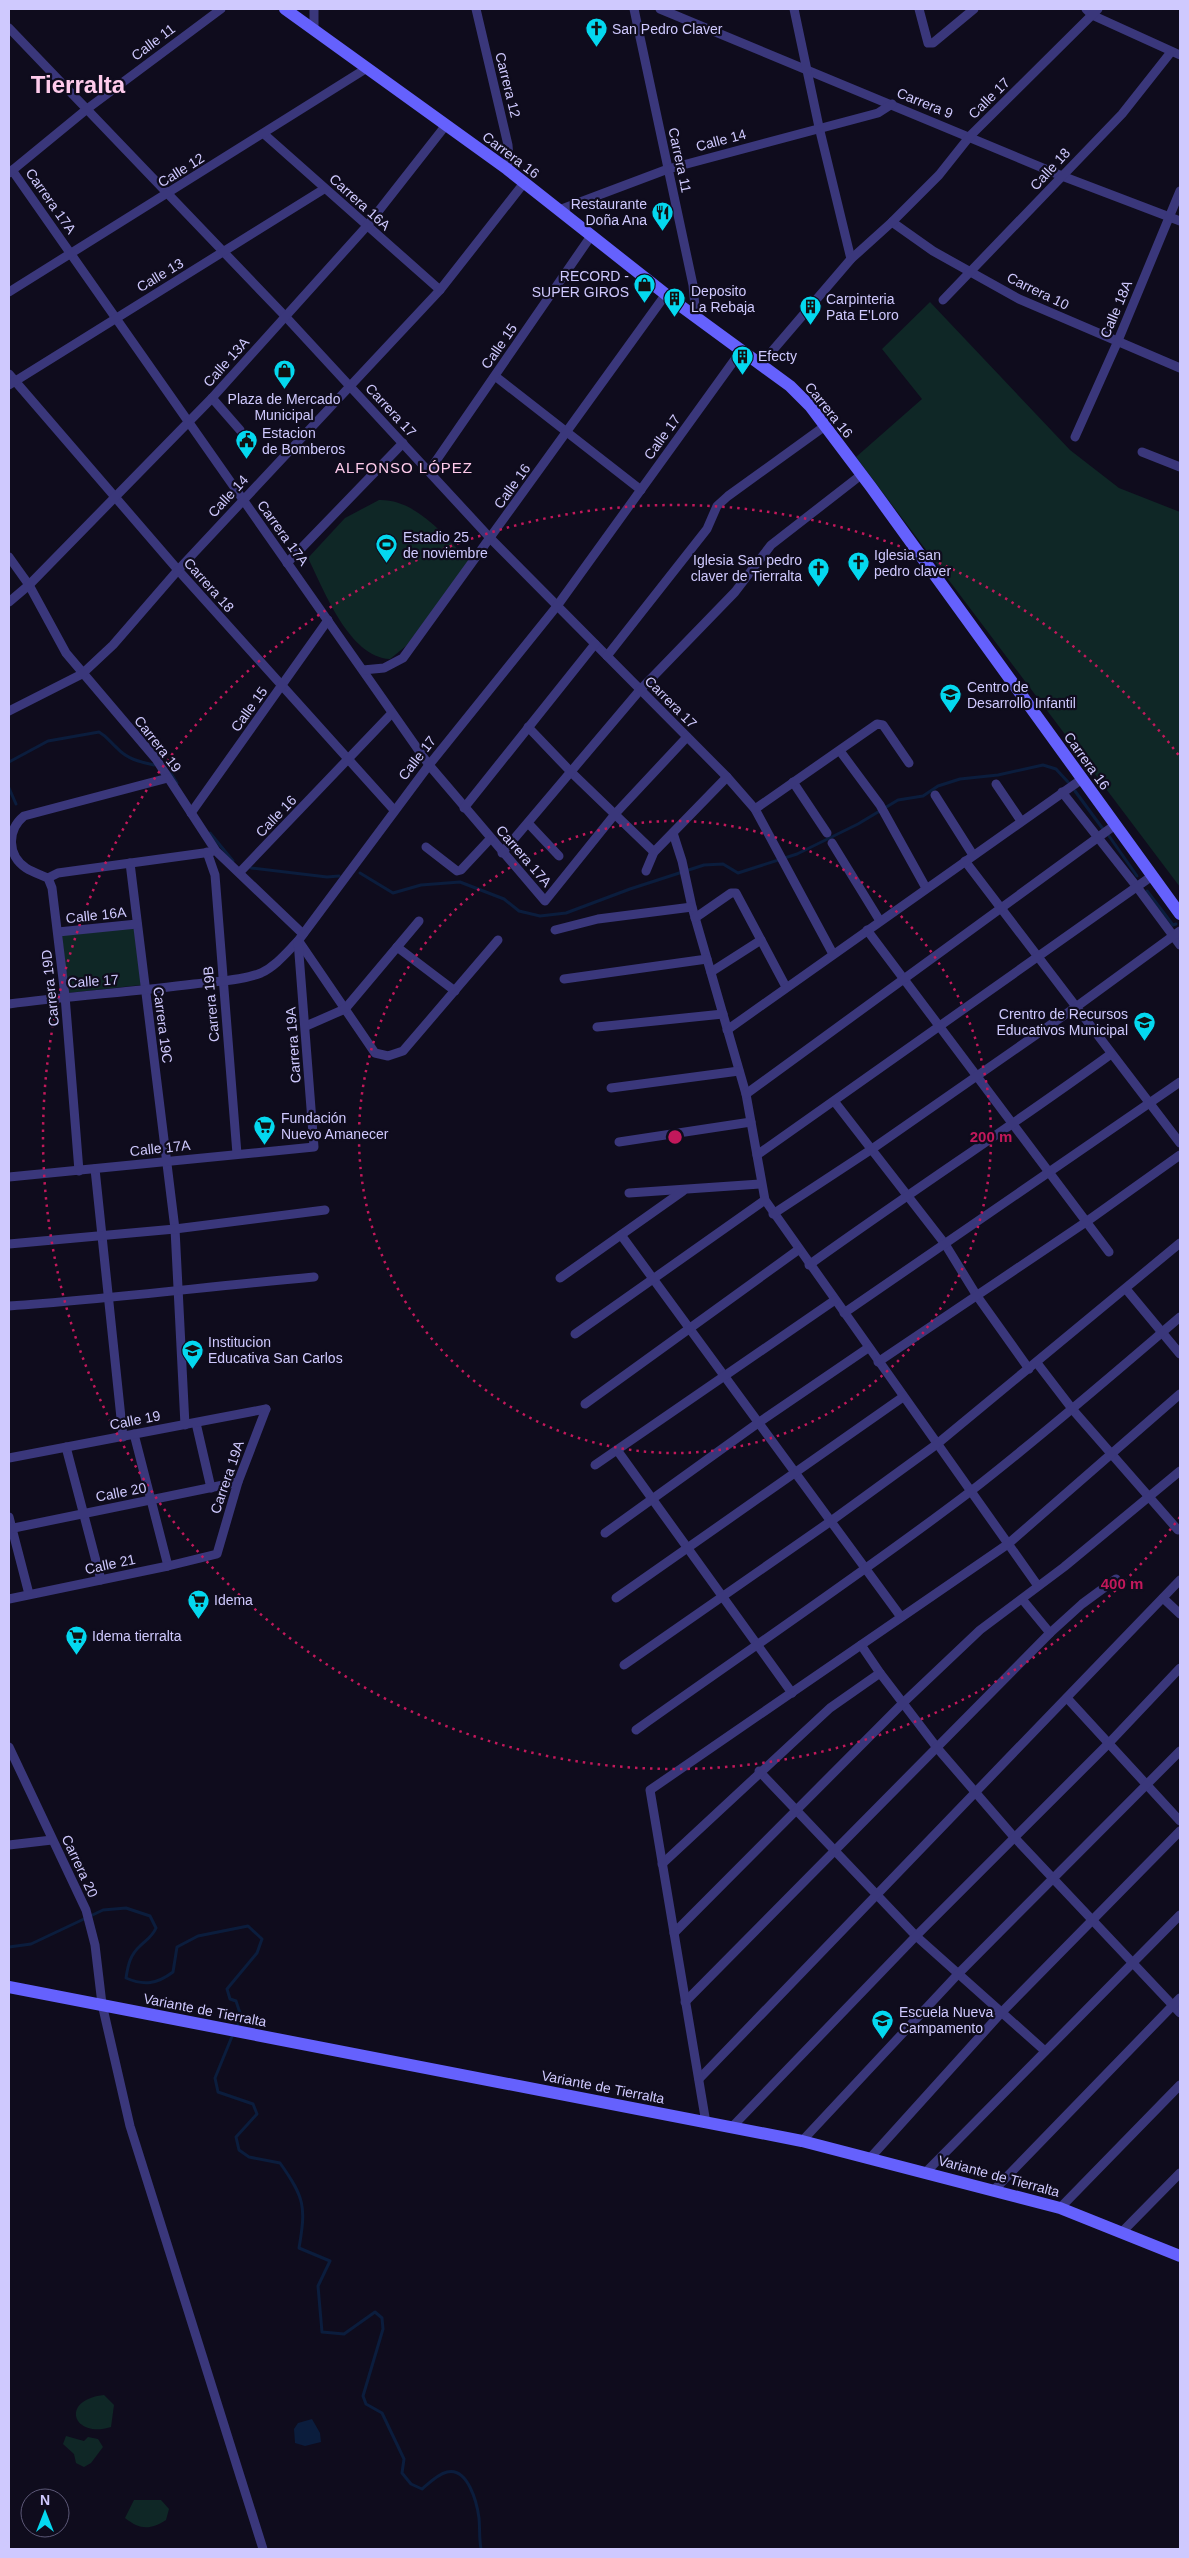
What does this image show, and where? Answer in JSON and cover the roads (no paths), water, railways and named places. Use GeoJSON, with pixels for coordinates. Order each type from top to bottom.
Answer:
{"type":"FeatureCollection","features":[{"type":"Feature","properties":{"kind":"main road","name":"Carrera 16"},"geometry":{"type":"LineString","coordinates":[[285,9],[507,169],[696,318],[790,386],[810,406],[1180,914]]}},
{"type":"Feature","properties":{"kind":"main road","name":"Variante de Tierralta"},"geometry":{"type":"LineString","coordinates":[[9,1987],[802,2141],[927,2171],[1060,2208],[1180,2256]]}},
{"type":"Feature","properties":{"kind":"street","name":"Calle 11"},"geometry":{"type":"LineString","coordinates":[[11,172],[87,109],[221,9]]}},
{"type":"Feature","properties":{"kind":"street"},"geometry":{"type":"LineString","coordinates":[[314,9],[314,30]]}},
{"type":"Feature","properties":{"kind":"street","name":"Carrera 12"},"geometry":{"type":"LineString","coordinates":[[476,9],[508,145],[509,158],[507,169]]}},
{"type":"Feature","properties":{"kind":"street","name":"Carrera 11"},"geometry":{"type":"LineString","coordinates":[[634,9],[693,285],[696,318]]}},
{"type":"Feature","properties":{"kind":"street","name":"Carrera 9"},"geometry":{"type":"LineString","coordinates":[[660,9],[807,68],[1062,176],[1180,221]]}},
{"type":"Feature","properties":{"kind":"street"},"geometry":{"type":"LineString","coordinates":[[794,9],[819,127],[851,258]]}},
{"type":"Feature","properties":{"kind":"street"},"geometry":{"type":"LineString","coordinates":[[919,9],[925,35],[928,43],[932,44],[974,9]]}},
{"type":"Feature","properties":{"kind":"street"},"geometry":{"type":"LineString","coordinates":[[1092,11],[1180,56]]}},
{"type":"Feature","properties":{"kind":"street","name":"Calle 17"},"geometry":{"type":"LineString","coordinates":[[761,364],[851,258],[892,222],[939,174],[970,136],[1092,11]]}},
{"type":"Feature","properties":{"kind":"street","name":"Carrera 17"},"geometry":{"type":"LineString","coordinates":[[9,28],[285,316],[491,539],[727,777],[755,809],[833,954]]}},
{"type":"Feature","properties":{"kind":"street","name":"Calle 18"},"geometry":{"type":"LineString","coordinates":[[943,300],[1122,114],[1171,52]]}},
{"type":"Feature","properties":{"kind":"street","name":"Calle 12"},"geometry":{"type":"LineString","coordinates":[[9,292],[169,194],[366,68]]}},
{"type":"Feature","properties":{"kind":"street","name":"Calle 14"},"geometry":{"type":"LineString","coordinates":[[559,210],[668,169],[819,127],[878,113],[892,104]]}},
{"type":"Feature","properties":{"kind":"street","name":"Calle 13A"},"geometry":{"type":"LineString","coordinates":[[9,602],[29,585],[212,398],[366,227],[446,125]]}},
{"type":"Feature","properties":{"kind":"street","name":"Carrera 16A"},"geometry":{"type":"LineString","coordinates":[[264,134],[366,227],[440,290]]}},
{"type":"Feature","properties":{"kind":"street","name":"Carrera 17A"},"geometry":{"type":"LineString","coordinates":[[11,172],[116,318],[429,765],[502,854],[545,901],[615,814]]}},
{"type":"Feature","properties":{"kind":"street","name":"Calle 14"},"geometry":{"type":"LineString","coordinates":[[9,711],[82,674],[113,645],[178,570],[440,290],[524,182]]}},
{"type":"Feature","properties":{"kind":"street","name":"Calle 13"},"geometry":{"type":"LineString","coordinates":[[10,380],[116,318],[324,189]]}},
{"type":"Feature","properties":{"kind":"street","name":"Calle 18A"},"geometry":{"type":"LineString","coordinates":[[1075,437],[1117,343],[1180,191]]}},
{"type":"Feature","properties":{"kind":"street","name":"Carrera 10"},"geometry":{"type":"LineString","coordinates":[[892,222],[933,251],[1019,299],[1117,343],[1180,368]]}},
{"type":"Feature","properties":{"kind":"street","name":"Calle 15"},"geometry":{"type":"LineString","coordinates":[[429,471],[592,236]]}},
{"type":"Feature","properties":{"kind":"street","name":"Calle 16"},"geometry":{"type":"LineString","coordinates":[[363,670],[384,668],[402,658],[491,539],[666,294]]}},
{"type":"Feature","properties":{"kind":"street","name":"Calle 17"},"geometry":{"type":"LineString","coordinates":[[9,1004],[65,996],[145,991],[259,974],[269,969],[301,937],[394,810],[557,606],[741,351]]}},
{"type":"Feature","properties":{"kind":"street"},"geometry":{"type":"LineString","coordinates":[[495,376],[641,490]]}},
{"type":"Feature","properties":{"kind":"street","name":"Carrera 18"},"geometry":{"type":"LineString","coordinates":[[10,380],[282,687],[394,810]]}},
{"type":"Feature","properties":{"kind":"street"},"geometry":{"type":"LineString","coordinates":[[212,398],[240,430]]}},
{"type":"Feature","properties":{"kind":"street"},"geometry":{"type":"LineString","coordinates":[[607,656],[707,529],[717,506],[825,426]]}},
{"type":"Feature","properties":{"kind":"street"},"geometry":{"type":"LineString","coordinates":[[287,563],[403,443]]}},
{"type":"Feature","properties":{"kind":"street"},"geometry":{"type":"LineString","coordinates":[[1142,452],[1180,467]]}},
{"type":"Feature","properties":{"kind":"street"},"geometry":{"type":"LineString","coordinates":[[502,854],[640,690],[735,592],[780,537],[861,475]]}},
{"type":"Feature","properties":{"kind":"street","name":"Carrera 19"},"geometry":{"type":"LineString","coordinates":[[9,556],[29,585],[66,653],[156,760],[216,851],[240,872],[301,937],[375,1053],[388,1056],[403,1051],[455,991]]}},
{"type":"Feature","properties":{"kind":"street","name":"Calle 15"},"geometry":{"type":"LineString","coordinates":[[190,813],[282,687],[328,620]]}},
{"type":"Feature","properties":{"kind":"street"},"geometry":{"type":"LineString","coordinates":[[464,808],[595,644]]}},
{"type":"Feature","properties":{"kind":"street","name":"Calle 16"},"geometry":{"type":"LineString","coordinates":[[240,872],[349,761],[392,713]]}},
{"type":"Feature","properties":{"kind":"street"},"geometry":{"type":"LineString","coordinates":[[755,809],[876,724],[881,724],[909,763]]}},
{"type":"Feature","properties":{"kind":"street"},"geometry":{"type":"LineString","coordinates":[[528,727],[571,772],[654,852]]}},
{"type":"Feature","properties":{"kind":"street"},"geometry":{"type":"LineString","coordinates":[[615,814],[687,737]]}},
{"type":"Feature","properties":{"kind":"street"},"geometry":{"type":"LineString","coordinates":[[840,751],[880,805],[926,888]]}},
{"type":"Feature","properties":{"kind":"street"},"geometry":{"type":"LineString","coordinates":[[646,871],[654,852],[727,777]]}},
{"type":"Feature","properties":{"kind":"street"},"geometry":{"type":"LineString","coordinates":[[168,778],[24,816],[16,823],[11,839],[11,857],[26,868],[48,878],[58,873],[216,851]]}},
{"type":"Feature","properties":{"kind":"street"},"geometry":{"type":"LineString","coordinates":[[727,1030],[973,854],[1082,779]]}},
{"type":"Feature","properties":{"kind":"street"},"geometry":{"type":"LineString","coordinates":[[793,782],[827,833]]}},
{"type":"Feature","properties":{"kind":"street"},"geometry":{"type":"LineString","coordinates":[[996,784],[1021,821]]}},
{"type":"Feature","properties":{"kind":"street"},"geometry":{"type":"LineString","coordinates":[[1062,792],[1097,838],[1177,934],[1180,945]]}},
{"type":"Feature","properties":{"kind":"street"},"geometry":{"type":"LineString","coordinates":[[935,795],[973,854]]}},
{"type":"Feature","properties":{"kind":"street"},"geometry":{"type":"LineString","coordinates":[[528,823],[559,856]]}},
{"type":"Feature","properties":{"kind":"street"},"geometry":{"type":"LineString","coordinates":[[746,1094],[1115,825]]}},
{"type":"Feature","properties":{"kind":"street"},"geometry":{"type":"LineString","coordinates":[[673,833],[682,861],[692,908],[746,1094],[764,1200],[1038,1586]]}},
{"type":"Feature","properties":{"kind":"street"},"geometry":{"type":"LineString","coordinates":[[426,847],[457,871],[461,870],[490,839]]}},
{"type":"Feature","properties":{"kind":"street"},"geometry":{"type":"LineString","coordinates":[[832,843],[880,921]]}},
{"type":"Feature","properties":{"kind":"street","name":"Carrera 19B"},"geometry":{"type":"LineString","coordinates":[[206,852],[215,875],[237,1154]]}},
{"type":"Feature","properties":{"kind":"street"},"geometry":{"type":"LineString","coordinates":[[965,861],[1180,1143]]}},
{"type":"Feature","properties":{"kind":"street","name":"Carrera 19C"},"geometry":{"type":"LineString","coordinates":[[130,863],[175,1229],[185,1425]]}},
{"type":"Feature","properties":{"kind":"street"},"geometry":{"type":"LineString","coordinates":[[757,1155],[1152,876]]}},
{"type":"Feature","properties":{"kind":"street","name":"Carrera 19D"},"geometry":{"type":"LineString","coordinates":[[48,878],[52,888],[65,996],[79,1171]]}},
{"type":"Feature","properties":{"kind":"street"},"geometry":{"type":"LineString","coordinates":[[695,918],[730,893],[736,893],[786,987]]}},
{"type":"Feature","properties":{"kind":"street"},"geometry":{"type":"LineString","coordinates":[[555,930],[598,919],[692,908]]}},
{"type":"Feature","properties":{"kind":"street"},"geometry":{"type":"LineString","coordinates":[[306,1026],[346,1009],[419,922]]}},
{"type":"Feature","properties":{"kind":"street","name":"Calle 16A"},"geometry":{"type":"LineString","coordinates":[[58,932],[137,924]]}},
{"type":"Feature","properties":{"kind":"street"},"geometry":{"type":"LineString","coordinates":[[866,930],[1108,1252]]}},
{"type":"Feature","properties":{"kind":"street"},"geometry":{"type":"LineString","coordinates":[[773,1214],[872,1149],[1177,934]]}},
{"type":"Feature","properties":{"kind":"street","name":"Carrera 19A"},"geometry":{"type":"LineString","coordinates":[[301,937],[314,1147]]}},
{"type":"Feature","properties":{"kind":"street"},"geometry":{"type":"LineString","coordinates":[[397,947],[455,991],[498,940]]}},
{"type":"Feature","properties":{"kind":"street"},"geometry":{"type":"LineString","coordinates":[[711,972],[761,940]]}},
{"type":"Feature","properties":{"kind":"street"},"geometry":{"type":"LineString","coordinates":[[564,979],[707,959]]}},
{"type":"Feature","properties":{"kind":"street"},"geometry":{"type":"LineString","coordinates":[[597,1027],[722,1014]]}},
{"type":"Feature","properties":{"kind":"street"},"geometry":{"type":"LineString","coordinates":[[809,1265],[906,1195],[1013,1125],[1111,1054]]}},
{"type":"Feature","properties":{"kind":"street"},"geometry":{"type":"LineString","coordinates":[[611,1088],[738,1071]]}},
{"type":"Feature","properties":{"kind":"street"},"geometry":{"type":"LineString","coordinates":[[844,1313],[1180,1082]]}},
{"type":"Feature","properties":{"kind":"street"},"geometry":{"type":"LineString","coordinates":[[834,1101],[945,1244],[976,1296],[1033,1366],[1178,1530]]}},
{"type":"Feature","properties":{"kind":"street"},"geometry":{"type":"LineString","coordinates":[[619,1142],[752,1122]]}},
{"type":"Feature","properties":{"kind":"street","name":"Calle 17A"},"geometry":{"type":"LineString","coordinates":[[9,1177],[314,1147]]}},
{"type":"Feature","properties":{"kind":"street"},"geometry":{"type":"LineString","coordinates":[[878,1362],[1086,1222],[1180,1155]]}},
{"type":"Feature","properties":{"kind":"street"},"geometry":{"type":"LineString","coordinates":[[95,1169],[123,1436]]}},
{"type":"Feature","properties":{"kind":"street"},"geometry":{"type":"LineString","coordinates":[[629,1194],[760,1184]]}},
{"type":"Feature","properties":{"kind":"street"},"geometry":{"type":"LineString","coordinates":[[560,1278],[683,1191]]}},
{"type":"Feature","properties":{"kind":"street"},"geometry":{"type":"LineString","coordinates":[[575,1334],[764,1200]]}},
{"type":"Feature","properties":{"kind":"street"},"geometry":{"type":"LineString","coordinates":[[9,1244],[175,1229],[326,1210]]}},
{"type":"Feature","properties":{"kind":"street"},"geometry":{"type":"LineString","coordinates":[[621,1235],[901,1617]]}},
{"type":"Feature","properties":{"kind":"street"},"geometry":{"type":"LineString","coordinates":[[624,1665],[831,1521],[937,1444],[1180,1243]]}},
{"type":"Feature","properties":{"kind":"street"},"geometry":{"type":"LineString","coordinates":[[585,1404],[798,1250]]}},
{"type":"Feature","properties":{"kind":"street"},"geometry":{"type":"LineString","coordinates":[[9,1306],[108,1299],[179,1289],[314,1277]]}},
{"type":"Feature","properties":{"kind":"street"},"geometry":{"type":"LineString","coordinates":[[1126,1289],[1180,1354]]}},
{"type":"Feature","properties":{"kind":"street"},"geometry":{"type":"LineString","coordinates":[[595,1465],[835,1300]]}},
{"type":"Feature","properties":{"kind":"street"},"geometry":{"type":"LineString","coordinates":[[636,1730],[866,1569],[970,1491],[1073,1410],[1180,1317]]}},
{"type":"Feature","properties":{"kind":"street"},"geometry":{"type":"LineString","coordinates":[[604,1534],[758,1423],[868,1348]]}},
{"type":"Feature","properties":{"kind":"street"},"geometry":{"type":"LineString","coordinates":[[706,2123],[650,1790],[1008,1544],[1180,1394]]}},
{"type":"Feature","properties":{"kind":"street"},"geometry":{"type":"LineString","coordinates":[[616,1598],[903,1396]]}},
{"type":"Feature","properties":{"kind":"street","name":"Carrera 19A"},"geometry":{"type":"LineString","coordinates":[[217,1554],[238,1482],[266,1409]]}},
{"type":"Feature","properties":{"kind":"street","name":"Calle 19"},"geometry":{"type":"LineString","coordinates":[[9,1458],[266,1409]]}},
{"type":"Feature","properties":{"kind":"street"},"geometry":{"type":"LineString","coordinates":[[196,1423],[211,1488]]}},
{"type":"Feature","properties":{"kind":"street"},"geometry":{"type":"LineString","coordinates":[[134,1434],[168,1566]]}},
{"type":"Feature","properties":{"kind":"street"},"geometry":{"type":"LineString","coordinates":[[66,1447],[101,1580]]}},
{"type":"Feature","properties":{"kind":"street"},"geometry":{"type":"LineString","coordinates":[[617,1450],[792,1693]]}},
{"type":"Feature","properties":{"kind":"street"},"geometry":{"type":"LineString","coordinates":[[674,1933],[904,1702],[980,1630],[1022,1599],[1180,1471]]}},
{"type":"Feature","properties":{"kind":"street","name":"Calle 20"},"geometry":{"type":"LineString","coordinates":[[10,1529],[238,1482]]}},
{"type":"Feature","properties":{"kind":"street"},"geometry":{"type":"LineString","coordinates":[[9,1517],[10,1529],[29,1594]]}},
{"type":"Feature","properties":{"kind":"street","name":"Calle 21"},"geometry":{"type":"LineString","coordinates":[[9,1599],[217,1554]]}},
{"type":"Feature","properties":{"kind":"street"},"geometry":{"type":"LineString","coordinates":[[686,2002],[938,1749],[1050,1633],[1082,1604],[1116,1580]]}},
{"type":"Feature","properties":{"kind":"street"},"geometry":{"type":"LineString","coordinates":[[699,2079],[1180,1580]]}},
{"type":"Feature","properties":{"kind":"street"},"geometry":{"type":"LineString","coordinates":[[1163,1598],[1180,1614]]}},
{"type":"Feature","properties":{"kind":"street"},"geometry":{"type":"LineString","coordinates":[[1022,1599],[1050,1633]]}},
{"type":"Feature","properties":{"kind":"street"},"geometry":{"type":"LineString","coordinates":[[862,1645],[880,1674],[904,1702],[938,1749],[1014,1837],[1180,2013]]}},
{"type":"Feature","properties":{"kind":"street"},"geometry":{"type":"LineString","coordinates":[[731,2128],[916,1936],[1109,1743],[1180,1668]]}},
{"type":"Feature","properties":{"kind":"street"},"geometry":{"type":"LineString","coordinates":[[662,1864],[759,1771],[830,1708],[880,1674]]}},
{"type":"Feature","properties":{"kind":"street"},"geometry":{"type":"LineString","coordinates":[[1067,1698],[1180,1820]]}},
{"type":"Feature","properties":{"kind":"street","name":"Carrera 20"},"geometry":{"type":"LineString","coordinates":[[9,1747],[86,1910],[96,1945],[102,2004],[130,2126],[263,2549]]}},
{"type":"Feature","properties":{"kind":"street"},"geometry":{"type":"LineString","coordinates":[[802,2141],[958,1974],[1180,1751]]}},
{"type":"Feature","properties":{"kind":"street"},"geometry":{"type":"LineString","coordinates":[[759,1771],[916,1936],[1045,2051]]}},
{"type":"Feature","properties":{"kind":"street"},"geometry":{"type":"LineString","coordinates":[[871,2157],[1002,2012],[1180,1831]]}},
{"type":"Feature","properties":{"kind":"street"},"geometry":{"type":"LineString","coordinates":[[9,1845],[52,1840]]}},
{"type":"Feature","properties":{"kind":"street"},"geometry":{"type":"LineString","coordinates":[[927,2171],[1180,1915]]}},
{"type":"Feature","properties":{"kind":"street"},"geometry":{"type":"LineString","coordinates":[[995,2189],[1180,1998]]}},
{"type":"Feature","properties":{"kind":"street"},"geometry":{"type":"LineString","coordinates":[[1060,2208],[1180,2086]]}},
{"type":"Feature","properties":{"kind":"street"},"geometry":{"type":"LineString","coordinates":[[1121,2233],[1180,2173]]}},
{"type":"Feature","properties":{"kind":"water"},"geometry":{"type":"Polygon","coordinates":[[[312,2419],[320,2433],[321,2442],[305,2446],[295,2443],[294,2429],[298,2423],[312,2419]]]}},
{"type":"Feature","properties":{"kind":"waterway"},"geometry":{"type":"LineString","coordinates":[[9,762],[48,741],[99,732],[125,755],[154,765]]}},
{"type":"Feature","properties":{"kind":"waterway"},"geometry":{"type":"LineString","coordinates":[[360,873],[393,893],[421,885],[460,882],[504,899],[519,911],[540,916],[566,913],[630,889],[704,865],[723,864],[738,873],[797,854],[858,824],[898,800],[923,796],[938,786],[960,779],[998,775],[1043,765],[1056,769],[1068,782]]}},
{"type":"Feature","properties":{"kind":"waterway"},"geometry":{"type":"LineString","coordinates":[[170,772],[177,783]]}},
{"type":"Feature","properties":{"kind":"waterway"},"geometry":{"type":"LineString","coordinates":[[9,788],[16,804]]}},
{"type":"Feature","properties":{"kind":"waterway"},"geometry":{"type":"LineString","coordinates":[[1075,791],[1103,829]]}},
{"type":"Feature","properties":{"kind":"waterway"},"geometry":{"type":"LineString","coordinates":[[210,833],[233,861]]}},
{"type":"Feature","properties":{"kind":"waterway"},"geometry":{"type":"LineString","coordinates":[[1109,836],[1137,876]]}},
{"type":"Feature","properties":{"kind":"waterway"},"geometry":{"type":"LineString","coordinates":[[251,868],[327,877],[339,876]]}},
{"type":"Feature","properties":{"kind":"waterway"},"geometry":{"type":"LineString","coordinates":[[1147,891],[1173,925],[1176,924]]}},
{"type":"Feature","properties":{"kind":"waterway"},"geometry":{"type":"LineString","coordinates":[[9,1947],[31,1944],[103,1910],[126,1908],[150,1916],[156,1928],[151,1936],[134,1953],[126,1978],[145,1983],[156,1981],[173,1972],[177,1947],[198,1936],[248,1926],[262,1939],[257,1953],[227,1989],[230,1999],[236,2001],[241,2016],[236,2029]]}},
{"type":"Feature","properties":{"kind":"waterway"},"geometry":{"type":"LineString","coordinates":[[233,2034],[215,2078],[218,2092],[253,2104],[257,2114],[236,2137],[239,2150],[249,2157],[280,2163],[299,2194],[302,2203],[303,2212],[299,2248],[330,2261],[318,2286],[322,2332],[344,2334],[375,2312],[382,2318],[383,2329],[363,2396],[366,2404],[382,2413],[404,2459],[402,2473],[411,2484],[422,2489],[447,2472],[454,2472],[466,2480],[474,2496],[478,2512],[481,2549]]}},
{"type":"Feature","properties":{"kind":"place","name":"San Pedro Claver"},"geometry":{"type":"Point","coordinates":[596,48]}},
{"type":"Feature","properties":{"kind":"place","name":"Restaurante Doña Ana"},"geometry":{"type":"Point","coordinates":[663,231]}},
{"type":"Feature","properties":{"kind":"place","name":"RECORD - SUPER GIROS"},"geometry":{"type":"Point","coordinates":[645,303]}},
{"type":"Feature","properties":{"kind":"place","name":"Deposito La Rebaja"},"geometry":{"type":"Point","coordinates":[675,318]}},
{"type":"Feature","properties":{"kind":"place","name":"Carpinteria Pata E'Loro"},"geometry":{"type":"Point","coordinates":[810,326]}},
{"type":"Feature","properties":{"kind":"place","name":"Efecty"},"geometry":{"type":"Point","coordinates":[742,375]}},
{"type":"Feature","properties":{"kind":"place","name":"Plaza de Mercado Municipal"},"geometry":{"type":"Point","coordinates":[284,390]}},
{"type":"Feature","properties":{"kind":"place","name":"Estacion de Bomberos"},"geometry":{"type":"Point","coordinates":[246,460]}},
{"type":"Feature","properties":{"kind":"place","name":"Estadio 25 de noviembre"},"geometry":{"type":"Point","coordinates":[387,564]}},
{"type":"Feature","properties":{"kind":"place","name":"Iglesia san pedro claver"},"geometry":{"type":"Point","coordinates":[858,582]}},
{"type":"Feature","properties":{"kind":"place","name":"Iglesia San pedro claver de Tierralta"},"geometry":{"type":"Point","coordinates":[818,587]}},
{"type":"Feature","properties":{"kind":"place","name":"Centro de Desarrollo Infantil"},"geometry":{"type":"Point","coordinates":[951,714]}},
{"type":"Feature","properties":{"kind":"place","name":"Crentro de Recursos Educativos Municipal"},"geometry":{"type":"Point","coordinates":[1144,1041]}},
{"type":"Feature","properties":{"kind":"place","name":"Fundación Nuevo Amanecer"},"geometry":{"type":"Point","coordinates":[265,1145]}},
{"type":"Feature","properties":{"kind":"place","name":"Institucion Educativa San Carlos"},"geometry":{"type":"Point","coordinates":[192,1369]}},
{"type":"Feature","properties":{"kind":"place","name":"Idema"},"geometry":{"type":"Point","coordinates":[198,1619]}},
{"type":"Feature","properties":{"kind":"place","name":"Idema tierralta"},"geometry":{"type":"Point","coordinates":[76,1655]}},
{"type":"Feature","properties":{"kind":"place","name":"Escuela Nueva Campamento"},"geometry":{"type":"Point","coordinates":[883,2039]}},
{"type":"Feature","properties":{"kind":"district","name":"Tierralta"},"geometry":{"type":"Point","coordinates":[78,85]}},
{"type":"Feature","properties":{"kind":"district","name":"ALFONSO LÓPEZ"},"geometry":{"type":"Point","coordinates":[404,468]}}]}
